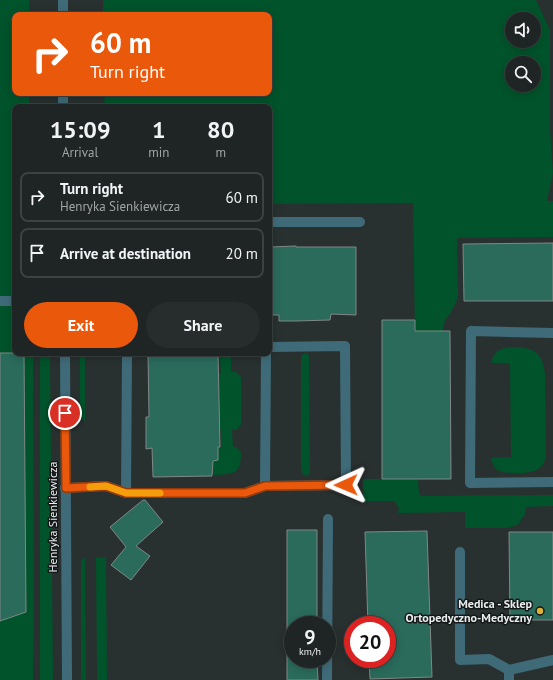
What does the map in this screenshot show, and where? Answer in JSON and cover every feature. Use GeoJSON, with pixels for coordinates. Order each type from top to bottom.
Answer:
{"type":"FeatureCollection","features":[{"type":"Feature","properties":{"kind":"street"},"geometry":{"type":"LineString","coordinates":[[63,0],[63,12]]}},
{"type":"Feature","properties":{"kind":"street"},"geometry":{"type":"LineString","coordinates":[[272,222],[360,222]]}},
{"type":"Feature","properties":{"kind":"street"},"geometry":{"type":"LineString","coordinates":[[0,301],[12,301]]}},
{"type":"Feature","properties":{"kind":"street"},"geometry":{"type":"LineString","coordinates":[[553,332],[471,331],[470,483],[553,482]]}},
{"type":"Feature","properties":{"kind":"street"},"geometry":{"type":"LineString","coordinates":[[66,488],[106,486],[126,493],[245,493],[265,486],[346,485],[345,346],[272,346]]}},
{"type":"Feature","properties":{"kind":"street","name":"Henryka Sienkiewicza"},"geometry":{"type":"LineString","coordinates":[[65,356],[67,680]]}},
{"type":"Feature","properties":{"kind":"street"},"geometry":{"type":"LineString","coordinates":[[126,356],[126,493]]}},
{"type":"Feature","properties":{"kind":"street"},"geometry":{"type":"LineString","coordinates":[[265,486],[266,356]]}},
{"type":"Feature","properties":{"kind":"street"},"geometry":{"type":"LineString","coordinates":[[327,680],[328,519]]}},
{"type":"Feature","properties":{"kind":"street"},"geometry":{"type":"LineString","coordinates":[[460,552],[460,660],[489,659],[509,675],[553,660]]}},
{"type":"Feature","properties":{"kind":"green space"},"geometry":{"type":"Polygon","coordinates":[[[0,0],[29,0],[29,12],[12,12],[12,96],[29,96],[29,104],[12,104],[12,356],[33,356],[33,680],[0,680],[0,0]]]}},
{"type":"Feature","properties":{"kind":"green space"},"geometry":{"type":"Polygon","coordinates":[[[103,0],[536,0],[550,30],[550,129],[553,173],[547,201],[553,201],[553,237],[457,238],[458,298],[450,314],[445,320],[443,331],[415,331],[413,203],[272,204],[272,104],[104,104],[105,96],[272,96],[272,12],[103,12],[103,0]]]}},
{"type":"Feature","properties":{"kind":"green space"},"geometry":{"type":"Polygon","coordinates":[[[505,348],[526,348],[536,352],[542,360],[545,373],[546,456],[542,466],[539,469],[525,473],[509,473],[500,471],[494,467],[491,458],[511,457],[510,364],[491,363],[496,352],[505,348]]]}},
{"type":"Feature","properties":{"kind":"green space"},"geometry":{"type":"Polygon","coordinates":[[[305,353],[309,355],[310,471],[306,476],[301,470],[301,357],[305,353]]]}},
{"type":"Feature","properties":{"kind":"green space"},"geometry":{"type":"Polygon","coordinates":[[[40,356],[50,356],[53,680],[40,680],[40,356]]]}},
{"type":"Feature","properties":{"kind":"green space"},"geometry":{"type":"Polygon","coordinates":[[[80,356],[85,356],[85,422],[80,416],[80,356]]]}},
{"type":"Feature","properties":{"kind":"green space"},"geometry":{"type":"Polygon","coordinates":[[[220,356],[236,356],[231,357],[231,372],[236,372],[241,377],[241,425],[237,430],[232,430],[233,447],[236,447],[241,452],[241,460],[237,470],[231,474],[213,475],[212,461],[218,460],[218,447],[221,447],[221,430],[218,430],[218,374],[221,374],[220,356]]]}},
{"type":"Feature","properties":{"kind":"green space"},"geometry":{"type":"Polygon","coordinates":[[[363,479],[418,479],[419,493],[421,496],[553,495],[553,506],[526,507],[525,514],[518,525],[507,528],[465,528],[465,512],[398,513],[399,508],[394,501],[363,501],[363,479]]]}},
{"type":"Feature","properties":{"kind":"green space"},"geometry":{"type":"Polygon","coordinates":[[[85,557],[86,680],[81,680],[81,561],[85,557]]]}},
{"type":"Feature","properties":{"kind":"green space"},"geometry":{"type":"Polygon","coordinates":[[[106,557],[107,680],[97,680],[96,558],[106,557]]]}},
{"type":"Feature","properties":{"kind":"building"},"geometry":{"type":"Polygon","coordinates":[[[553,243],[553,301],[464,301],[463,244],[553,243]]]}},
{"type":"Feature","properties":{"kind":"building"},"geometry":{"type":"Polygon","coordinates":[[[272,247],[356,247],[356,315],[331,314],[330,320],[279,321],[279,315],[272,315],[272,247]]]}},
{"type":"Feature","properties":{"kind":"building"},"geometry":{"type":"Polygon","coordinates":[[[382,320],[415,320],[415,331],[450,331],[451,479],[382,479],[382,320]]]}},
{"type":"Feature","properties":{"kind":"building"},"geometry":{"type":"Polygon","coordinates":[[[0,353],[12,353],[12,356],[24,356],[26,612],[0,621],[0,353]]]}},
{"type":"Feature","properties":{"kind":"building"},"geometry":{"type":"Polygon","coordinates":[[[148,356],[218,356],[220,447],[218,447],[218,460],[213,461],[212,476],[153,477],[152,448],[146,449],[146,417],[149,417],[148,356]]]}},
{"type":"Feature","properties":{"kind":"building"},"geometry":{"type":"Polygon","coordinates":[[[143,500],[145,500],[163,522],[136,546],[150,556],[131,580],[111,565],[126,547],[110,527],[143,500]]]}},
{"type":"Feature","properties":{"kind":"building"},"geometry":{"type":"Polygon","coordinates":[[[287,530],[317,530],[317,616],[287,616],[287,530]]]}},
{"type":"Feature","properties":{"kind":"building"},"geometry":{"type":"Polygon","coordinates":[[[427,531],[432,677],[370,679],[369,668],[396,668],[396,616],[368,616],[365,532],[427,531]]]}},
{"type":"Feature","properties":{"kind":"building"},"geometry":{"type":"Polygon","coordinates":[[[509,532],[553,532],[553,620],[510,620],[509,532]]]}},
{"type":"Feature","properties":{"kind":"building"},"geometry":{"type":"Polygon","coordinates":[[[287,668],[317,668],[318,680],[287,680],[287,668]]]}},
{"type":"Feature","properties":{"kind":"slow traffic"},"geometry":{"type":"LineString","coordinates":[[90,487],[106,486],[126,493],[160,493]]}},
{"type":"Feature","properties":{"kind":"place","name":"Medica - Sklep Ortopedyczno-Medyczny"},"geometry":{"type":"Point","coordinates":[540,611]}},
{"type":"Feature","properties":{"kind":"route"},"geometry":{"type":"LineString","coordinates":[[65,413],[66,488],[106,486],[126,493],[245,493],[265,486],[346,485]]}}]}
